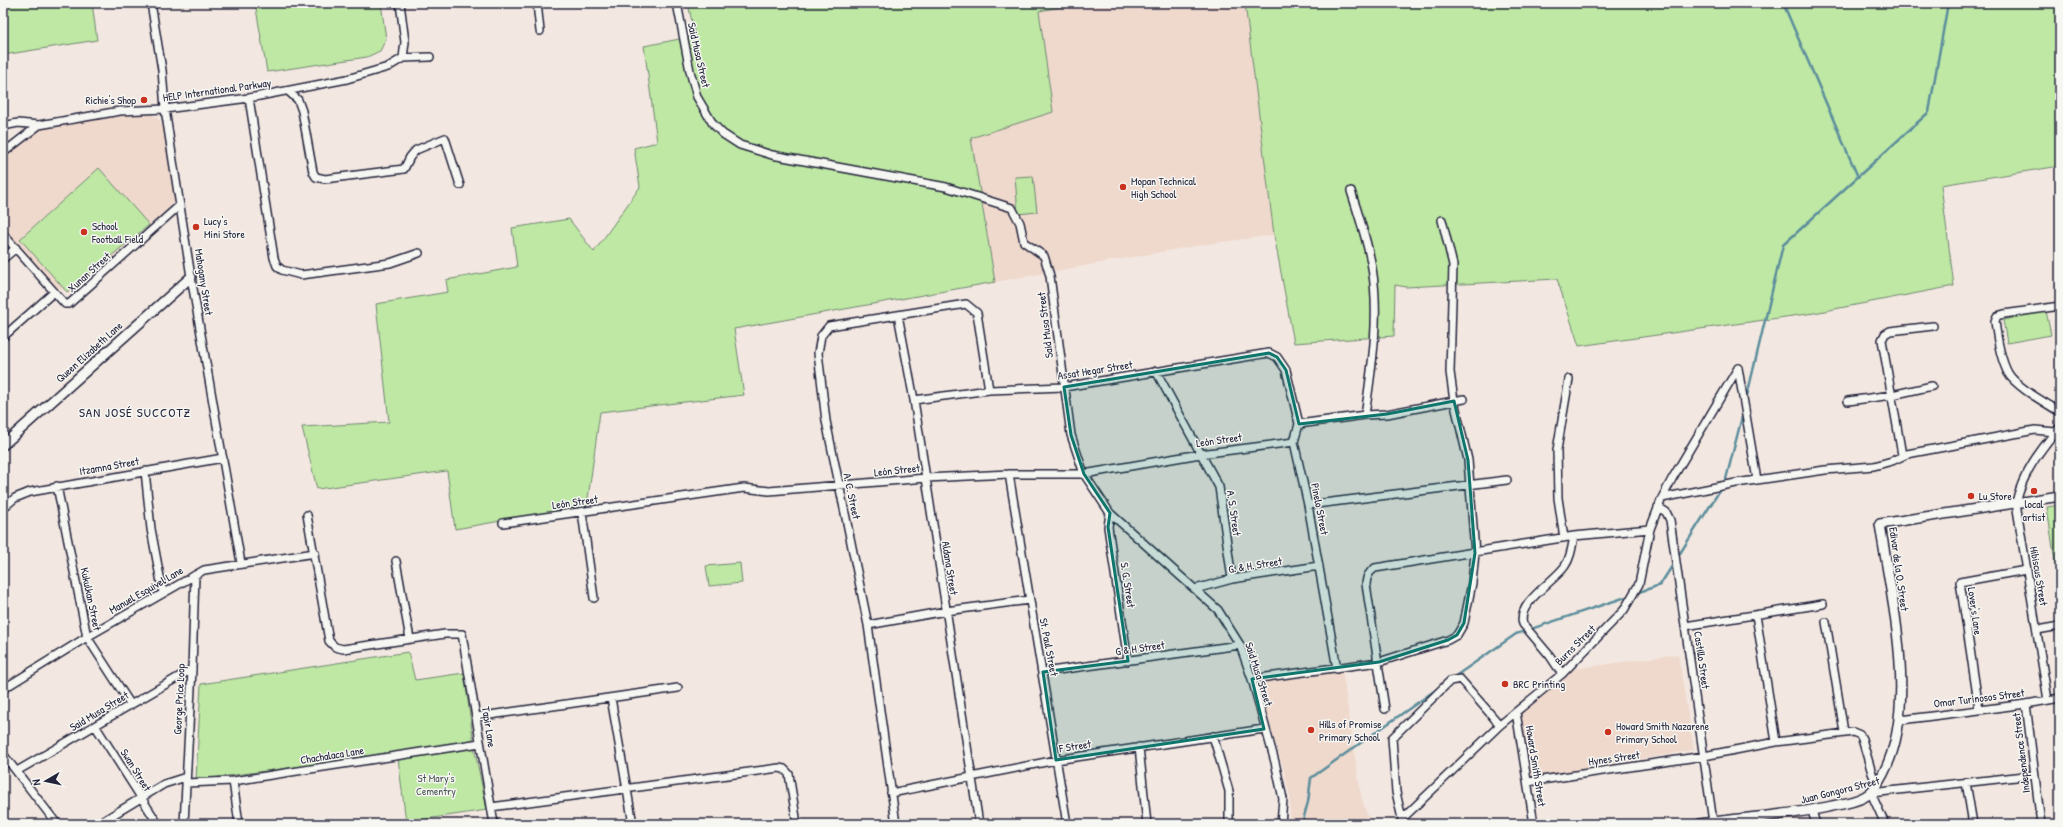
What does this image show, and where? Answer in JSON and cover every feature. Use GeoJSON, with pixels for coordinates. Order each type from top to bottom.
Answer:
{"type":"FeatureCollection","features":[{"type":"Feature","properties":{"kind":"street","name":"Mahogany Street"},"geometry":{"type":"LineString","coordinates":[[151,3],[162,70],[165,109],[191,277],[241,563]]}},
{"type":"Feature","properties":{"kind":"street"},"geometry":{"type":"LineString","coordinates":[[400,3],[405,42],[403,58]]}},
{"type":"Feature","properties":{"kind":"street"},"geometry":{"type":"LineString","coordinates":[[537,3],[540,31]]}},
{"type":"Feature","properties":{"kind":"street","name":"Said Musa Street"},"geometry":{"type":"LineString","coordinates":[[676,3],[697,97],[712,124],[723,134],[740,145],[772,155],[946,187],[1012,208],[1020,223],[1024,242],[1044,256],[1050,276],[1071,435],[1084,474],[1110,513],[1218,610],[1240,645],[1252,679],[1264,729],[1275,762],[1283,799],[1281,824]]}},
{"type":"Feature","properties":{"kind":"street","name":"HELP International Parkway"},"geometry":{"type":"LineString","coordinates":[[3,126],[18,123],[38,125],[120,111],[165,109],[249,98],[347,79],[388,66],[403,58],[430,57]]}},
{"type":"Feature","properties":{"kind":"street"},"geometry":{"type":"LineString","coordinates":[[288,91],[301,105],[313,172],[316,177],[325,179],[404,169],[410,157],[416,150],[445,138],[460,185]]}},
{"type":"Feature","properties":{"kind":"street"},"geometry":{"type":"LineString","coordinates":[[249,98],[274,258],[282,270],[301,275],[390,263],[419,253]]}},
{"type":"Feature","properties":{"kind":"street"},"geometry":{"type":"LineString","coordinates":[[3,153],[38,125]]}},
{"type":"Feature","properties":{"kind":"street"},"geometry":{"type":"LineString","coordinates":[[1351,191],[1368,250],[1374,291],[1375,315],[1373,347],[1365,415]]}},
{"type":"Feature","properties":{"kind":"street","name":"Xunan Street"},"geometry":{"type":"LineString","coordinates":[[54,292],[65,304],[72,303],[180,205]]}},
{"type":"Feature","properties":{"kind":"street"},"geometry":{"type":"LineString","coordinates":[[1252,679],[1337,669],[1378,662],[1448,640],[1461,631],[1472,583],[1476,553],[1468,460],[1454,401],[1450,372],[1453,265],[1442,220]]}},
{"type":"Feature","properties":{"kind":"street"},"geometry":{"type":"LineString","coordinates":[[3,234],[54,292],[3,337]]}},
{"type":"Feature","properties":{"kind":"street"},"geometry":{"type":"LineString","coordinates":[[3,259],[16,248]]}},
{"type":"Feature","properties":{"kind":"street","name":"Queen Elizabeth Lane"},"geometry":{"type":"LineString","coordinates":[[3,445],[191,277]]}},
{"type":"Feature","properties":{"kind":"street","name":"A. C. Street"},"geometry":{"type":"LineString","coordinates":[[896,824],[868,625],[839,487],[823,398],[818,353],[821,336],[829,326],[966,304],[977,313],[989,390]]}},
{"type":"Feature","properties":{"kind":"street"},"geometry":{"type":"LineString","coordinates":[[2060,306],[2004,314],[1997,316],[1995,321],[2003,361],[2008,374],[2017,383],[2060,412]]}},
{"type":"Feature","properties":{"kind":"street","name":"Aldana Street"},"geometry":{"type":"LineString","coordinates":[[898,315],[914,400],[979,824]]}},
{"type":"Feature","properties":{"kind":"street"},"geometry":{"type":"LineString","coordinates":[[1902,455],[1882,340],[1890,330],[1933,326]]}},
{"type":"Feature","properties":{"kind":"street","name":"Assat Hegar Street"},"geometry":{"type":"LineString","coordinates":[[914,400],[989,390],[1064,387],[1269,353],[1277,357]]}},
{"type":"Feature","properties":{"kind":"street","name":"Pinelo Street"},"geometry":{"type":"LineString","coordinates":[[1277,357],[1286,370],[1299,424],[1294,442],[1308,505],[1337,669]]}},
{"type":"Feature","properties":{"kind":"street","name":"Burns Street"},"geometry":{"type":"LineString","coordinates":[[1402,822],[1500,725],[1562,674],[1616,619],[1635,594],[1642,571],[1650,529],[1662,498],[1738,368],[1757,480]]}},
{"type":"Feature","properties":{"kind":"street","name":"A. S. Street"},"geometry":{"type":"LineString","coordinates":[[1156,371],[1219,487],[1232,579]]}},
{"type":"Feature","properties":{"kind":"street"},"geometry":{"type":"LineString","coordinates":[[1564,538],[1558,498],[1557,450],[1568,379]]}},
{"type":"Feature","properties":{"kind":"street"},"geometry":{"type":"LineString","coordinates":[[1848,401],[1892,395],[1932,386]]}},
{"type":"Feature","properties":{"kind":"street"},"geometry":{"type":"LineString","coordinates":[[1299,424],[1365,415],[1387,414],[1464,399]]}},
{"type":"Feature","properties":{"kind":"street"},"geometry":{"type":"LineString","coordinates":[[1662,498],[1757,480],[1825,470],[1874,466],[1892,461],[1902,455],[2035,430],[2058,429]]}},
{"type":"Feature","properties":{"kind":"street"},"geometry":{"type":"LineString","coordinates":[[2016,503],[2019,488],[2031,464],[2058,429]]}},
{"type":"Feature","properties":{"kind":"street","name":"León Street"},"geometry":{"type":"LineString","coordinates":[[503,523],[744,488],[769,491],[839,487],[926,478],[1009,474],[1084,474],[1200,454],[1294,442]]}},
{"type":"Feature","properties":{"kind":"street","name":"Itzamna Street"},"geometry":{"type":"LineString","coordinates":[[3,508],[15,498],[30,492],[223,458]]}},
{"type":"Feature","properties":{"kind":"street"},"geometry":{"type":"LineString","coordinates":[[145,471],[151,529],[163,593]]}},
{"type":"Feature","properties":{"kind":"street","name":"St. Paul Street"},"geometry":{"type":"LineString","coordinates":[[1009,474],[1067,824]]}},
{"type":"Feature","properties":{"kind":"street"},"geometry":{"type":"LineString","coordinates":[[1308,505],[1507,480]]}},
{"type":"Feature","properties":{"kind":"street","name":"Kukulkan Street"},"geometry":{"type":"LineString","coordinates":[[58,486],[87,637],[131,705]]}},
{"type":"Feature","properties":{"kind":"street","name":"Edivar de la O. Street"},"geometry":{"type":"LineString","coordinates":[[1871,793],[1888,764],[1895,745],[1900,720],[1900,675],[1897,644],[1880,524],[2060,496]]}},
{"type":"Feature","properties":{"kind":"street","name":"Hibiscus Street"},"geometry":{"type":"LineString","coordinates":[[2016,503],[2048,700]]}},
{"type":"Feature","properties":{"kind":"street","name":"Castillo Street"},"geometry":{"type":"LineString","coordinates":[[1658,507],[1666,512],[1670,520],[1713,822]]}},
{"type":"Feature","properties":{"kind":"street"},"geometry":{"type":"LineString","coordinates":[[582,512],[594,598]]}},
{"type":"Feature","properties":{"kind":"street","name":"S. G. Street"},"geometry":{"type":"LineString","coordinates":[[1110,513],[1108,527],[1128,661]]}},
{"type":"Feature","properties":{"kind":"street"},"geometry":{"type":"LineString","coordinates":[[307,515],[315,553],[329,640],[335,647],[343,649],[410,639],[396,561]]}},
{"type":"Feature","properties":{"kind":"street"},"geometry":{"type":"LineString","coordinates":[[1385,709],[1366,584],[1370,572],[1375,568],[1476,553],[1574,536],[1650,529]]}},
{"type":"Feature","properties":{"kind":"street"},"geometry":{"type":"LineString","coordinates":[[1562,674],[1550,656],[1523,624],[1521,618],[1523,611],[1541,589],[1564,568],[1569,559],[1574,536]]}},
{"type":"Feature","properties":{"kind":"street","name":"Manuel Esquivel Lane"},"geometry":{"type":"LineString","coordinates":[[3,689],[87,637],[204,570],[241,563],[315,553]]}},
{"type":"Feature","properties":{"kind":"street","name":"G. & H. Street"},"geometry":{"type":"LineString","coordinates":[[1194,589],[1232,579],[1319,566]]}},
{"type":"Feature","properties":{"kind":"street","name":"Lover's Lane"},"geometry":{"type":"LineString","coordinates":[[1979,709],[1960,582],[2026,570]]}},
{"type":"Feature","properties":{"kind":"street","name":"George Price Loop"},"geometry":{"type":"LineString","coordinates":[[184,824],[195,575]]}},
{"type":"Feature","properties":{"kind":"street"},"geometry":{"type":"LineString","coordinates":[[868,625],[946,611],[1029,600]]}},
{"type":"Feature","properties":{"kind":"street"},"geometry":{"type":"LineString","coordinates":[[1685,626],[1823,604]]}},
{"type":"Feature","properties":{"kind":"street"},"geometry":{"type":"LineString","coordinates":[[1756,615],[1776,742]]}},
{"type":"Feature","properties":{"kind":"street"},"geometry":{"type":"LineString","coordinates":[[1826,622],[1844,732],[1853,732],[1860,735],[1877,785]]}},
{"type":"Feature","properties":{"kind":"street"},"geometry":{"type":"LineString","coordinates":[[2037,630],[2060,626]]}},
{"type":"Feature","properties":{"kind":"street","name":"Tapir Lane"},"geometry":{"type":"LineString","coordinates":[[410,639],[445,634],[462,634],[494,824]]}},
{"type":"Feature","properties":{"kind":"street","name":"G & H Street"},"geometry":{"type":"LineString","coordinates":[[1043,672],[1240,645]]}},
{"type":"Feature","properties":{"kind":"street","name":"Said Musa Street"},"geometry":{"type":"LineString","coordinates":[[17,771],[96,727],[192,669]]}},
{"type":"Feature","properties":{"kind":"street"},"geometry":{"type":"LineString","coordinates":[[1402,822],[1396,792],[1392,738],[1450,681],[1460,679],[1500,725]]}},
{"type":"Feature","properties":{"kind":"street"},"geometry":{"type":"LineString","coordinates":[[476,717],[678,688]]}},
{"type":"Feature","properties":{"kind":"street"},"geometry":{"type":"LineString","coordinates":[[612,698],[633,824]]}},
{"type":"Feature","properties":{"kind":"street","name":"Omar Turinosos Street"},"geometry":{"type":"LineString","coordinates":[[1900,720],[2026,704],[2060,698]]}},
{"type":"Feature","properties":{"kind":"street","name":"Independence Street"},"geometry":{"type":"LineString","coordinates":[[2026,704],[2034,775],[2042,824]]}},
{"type":"Feature","properties":{"kind":"street","name":"Howard Smith Street"},"geometry":{"type":"LineString","coordinates":[[1516,712],[1534,824]]}},
{"type":"Feature","properties":{"kind":"street","name":"Swan Street"},"geometry":{"type":"LineString","coordinates":[[96,727],[158,824]]}},
{"type":"Feature","properties":{"kind":"street","name":"F Street"},"geometry":{"type":"LineString","coordinates":[[891,793],[1056,760],[1264,729]]}},
{"type":"Feature","properties":{"kind":"street","name":"Hynes Street"},"geometry":{"type":"LineString","coordinates":[[1528,782],[1704,756],[1776,742],[1844,732]]}},
{"type":"Feature","properties":{"kind":"street"},"geometry":{"type":"LineString","coordinates":[[1213,736],[1228,791],[1229,824]]}},
{"type":"Feature","properties":{"kind":"street","name":"Chachalaca Lane"},"geometry":{"type":"LineString","coordinates":[[98,824],[164,784],[186,780],[233,781],[480,744]]}},
{"type":"Feature","properties":{"kind":"street"},"geometry":{"type":"LineString","coordinates":[[1139,747],[1147,824]]}},
{"type":"Feature","properties":{"kind":"street"},"geometry":{"type":"LineString","coordinates":[[3,754],[57,824]]}},
{"type":"Feature","properties":{"kind":"street"},"geometry":{"type":"LineString","coordinates":[[491,807],[779,768],[784,769],[788,774],[797,824]]}},
{"type":"Feature","properties":{"kind":"street","name":"Juan Gongora Street"},"geometry":{"type":"LineString","coordinates":[[1700,824],[1713,822],[1766,820],[1854,801],[1871,793],[2034,775]]}},
{"type":"Feature","properties":{"kind":"street"},"geometry":{"type":"LineString","coordinates":[[233,781],[239,824]]}},
{"type":"Feature","properties":{"kind":"street"},"geometry":{"type":"LineString","coordinates":[[1966,782],[1972,824]]}},
{"type":"Feature","properties":{"kind":"street"},"geometry":{"type":"LineString","coordinates":[[1871,793],[1885,824]]}},
{"type":"Feature","properties":{"kind":"street"},"geometry":{"type":"LineString","coordinates":[[1812,811],[1816,824]]}},
{"type":"Feature","properties":{"kind":"highlighted area"},"geometry":{"type":"Polygon","coordinates":[[[1269,353],[1277,357],[1286,370],[1299,424],[1387,414],[1454,401],[1468,460],[1475,553],[1464,623],[1457,635],[1448,640],[1379,662],[1252,679],[1264,729],[1056,760],[1043,672],[1128,661],[1108,527],[1110,513],[1084,474],[1071,435],[1064,387],[1269,353]]]}},
{"type":"Feature","properties":{"kind":"shaded area","name":"Mopan Technical High School"},"geometry":{"type":"Polygon","coordinates":[[[1082,3],[1245,3],[1274,235],[1200,245],[995,282],[971,138],[1053,112],[1039,11],[1082,3]]]}},
{"type":"Feature","properties":{"kind":"shaded area"},"geometry":{"type":"Polygon","coordinates":[[[144,111],[158,118],[166,132],[175,202],[71,294],[53,285],[3,227],[3,159],[45,127],[144,111]]]}},
{"type":"Feature","properties":{"kind":"shaded area","name":"Howard Smith Nazarene Primary School"},"geometry":{"type":"Polygon","coordinates":[[[1678,654],[1694,750],[1535,777],[1531,774],[1521,714],[1574,669],[1678,654]]]}},
{"type":"Feature","properties":{"kind":"shaded area","name":"Hills of Promise Primary School"},"geometry":{"type":"Polygon","coordinates":[[[1342,670],[1361,796],[1370,824],[1290,824],[1290,798],[1284,770],[1259,690],[1264,681],[1342,670]]]}},
{"type":"Feature","properties":{"kind":"green space"},"geometry":{"type":"Polygon","coordinates":[[[3,3],[92,3],[97,40],[3,55],[3,3]]]}},
{"type":"Feature","properties":{"kind":"green space"},"geometry":{"type":"Polygon","coordinates":[[[255,3],[381,3],[386,39],[380,51],[367,57],[267,72],[255,3]]]}},
{"type":"Feature","properties":{"kind":"green space"},"geometry":{"type":"Polygon","coordinates":[[[688,3],[1082,3],[1039,11],[1053,112],[971,138],[995,282],[734,329],[744,395],[600,412],[587,506],[455,529],[447,471],[317,489],[302,427],[389,422],[376,304],[448,292],[446,280],[517,267],[512,228],[569,219],[594,252],[640,187],[634,148],[657,142],[644,46],[695,36],[688,3]]]}},
{"type":"Feature","properties":{"kind":"green space"},"geometry":{"type":"Polygon","coordinates":[[[1245,3],[2060,3],[2060,166],[1941,185],[1954,286],[1814,313],[1579,346],[1557,279],[1406,287],[1395,285],[1394,336],[1294,343],[1274,235],[1245,3]]]}},
{"type":"Feature","properties":{"kind":"green space","name":"School Football Field"},"geometry":{"type":"Polygon","coordinates":[[[99,168],[149,225],[67,292],[20,239],[99,168]]]}},
{"type":"Feature","properties":{"kind":"green space"},"geometry":{"type":"Polygon","coordinates":[[[1033,176],[1037,212],[1018,214],[1015,177],[1033,176]]]}},
{"type":"Feature","properties":{"kind":"green space"},"geometry":{"type":"Polygon","coordinates":[[[2046,311],[2051,335],[2007,343],[2003,320],[2046,311]]]}},
{"type":"Feature","properties":{"kind":"green space"},"geometry":{"type":"Polygon","coordinates":[[[2060,505],[2060,597],[2047,507],[2060,505]]]}},
{"type":"Feature","properties":{"kind":"green space"},"geometry":{"type":"Polygon","coordinates":[[[740,563],[742,583],[709,586],[706,566],[740,563]]]}},
{"type":"Feature","properties":{"kind":"green space"},"geometry":{"type":"Polygon","coordinates":[[[408,652],[415,680],[464,673],[474,744],[196,780],[201,684],[408,652]]]}},
{"type":"Feature","properties":{"kind":"green space","name":"St Mary's Cementry"},"geometry":{"type":"Polygon","coordinates":[[[474,747],[487,810],[406,822],[398,758],[474,747]]]}},
{"type":"Feature","properties":{"kind":"waterway"},"geometry":{"type":"LineString","coordinates":[[1783,3],[1858,177]]}},
{"type":"Feature","properties":{"kind":"waterway"},"geometry":{"type":"LineString","coordinates":[[1746,400],[1783,245],[1929,112],[1948,3]]}},
{"type":"Feature","properties":{"kind":"waterway"},"geometry":{"type":"LineString","coordinates":[[1725,483],[1743,413]]}},
{"type":"Feature","properties":{"kind":"waterway"},"geometry":{"type":"LineString","coordinates":[[1677,558],[1722,487]]}},
{"type":"Feature","properties":{"kind":"waterway"},"geometry":{"type":"LineString","coordinates":[[1636,593],[1660,585],[1674,563]]}},
{"type":"Feature","properties":{"kind":"waterway"},"geometry":{"type":"LineString","coordinates":[[1454,677],[1516,634],[1629,596]]}},
{"type":"Feature","properties":{"kind":"waterway"},"geometry":{"type":"LineString","coordinates":[[1302,824],[1308,802],[1311,778],[1437,689]]}},
{"type":"Feature","properties":{"kind":"place","name":"Richie's Shop"},"geometry":{"type":"Point","coordinates":[144,100]}},
{"type":"Feature","properties":{"kind":"place","name":"Mopan Technical High School"},"geometry":{"type":"Point","coordinates":[1123,187]}},
{"type":"Feature","properties":{"kind":"place","name":"Lucy's Mini Store"},"geometry":{"type":"Point","coordinates":[196,227]}},
{"type":"Feature","properties":{"kind":"place","name":"School Football Field"},"geometry":{"type":"Point","coordinates":[84,232]}},
{"type":"Feature","properties":{"kind":"place","name":"local artist"},"geometry":{"type":"Point","coordinates":[2034,491]}},
{"type":"Feature","properties":{"kind":"place","name":"Lu Store"},"geometry":{"type":"Point","coordinates":[1971,496]}},
{"type":"Feature","properties":{"kind":"place","name":"BRC Printing"},"geometry":{"type":"Point","coordinates":[1505,684]}},
{"type":"Feature","properties":{"kind":"place","name":"Hills of Promise Primary School"},"geometry":{"type":"Point","coordinates":[1311,730]}},
{"type":"Feature","properties":{"kind":"place","name":"Howard Smith Nazarene Primary School"},"geometry":{"type":"Point","coordinates":[1608,732]}},
{"type":"Feature","properties":{"kind":"district","name":"SAN JOSÉ SUCCOTZ"},"geometry":{"type":"Point","coordinates":[135,412]}}]}
